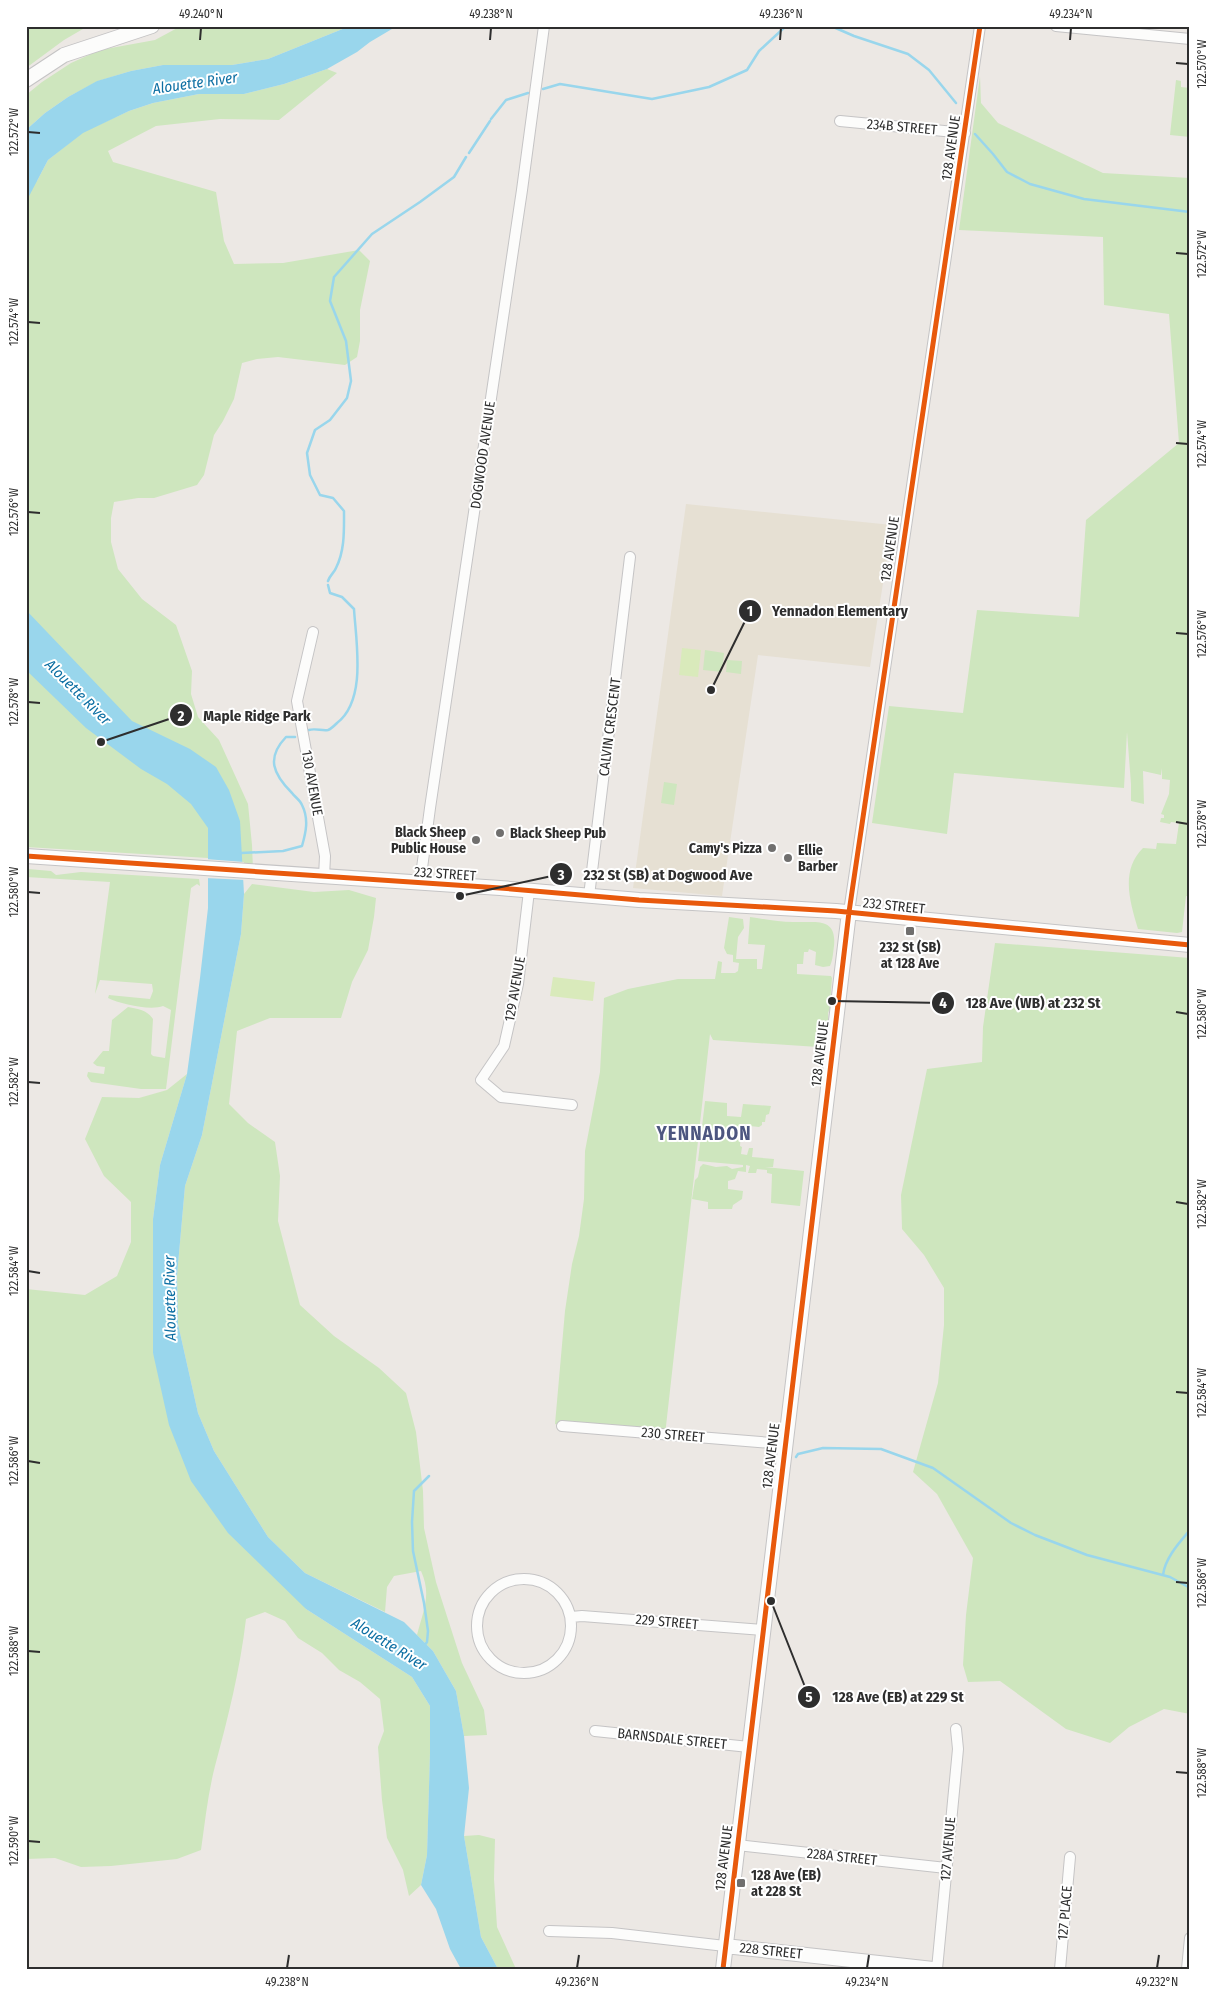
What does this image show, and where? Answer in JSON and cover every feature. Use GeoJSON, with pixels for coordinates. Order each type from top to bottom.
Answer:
{"type":"FeatureCollection","features":[{"type":"Feature","properties":{"kind":"street"},"geometry":{"type":"LineString","coordinates":[[26,80],[64,55],[152,26]]}},
{"type":"Feature","properties":{"kind":"street","name":"DOGWOOD AVENUE"},"geometry":{"type":"LineString","coordinates":[[420,883],[522,190],[544,26]]}},
{"type":"Feature","properties":{"kind":"street","name":"128 AVENUE"},"geometry":{"type":"LineString","coordinates":[[723,1969],[784,1444],[849,912],[980,26]]}},
{"type":"Feature","properties":{"kind":"street"},"geometry":{"type":"LineString","coordinates":[[1056,26],[1190,39]]}},
{"type":"Feature","properties":{"kind":"street","name":"234B STREET"},"geometry":{"type":"LineString","coordinates":[[840,121],[965,134]]}},
{"type":"Feature","properties":{"kind":"street","name":"CALVIN CRESCENT"},"geometry":{"type":"LineString","coordinates":[[589,896],[630,557]]}},
{"type":"Feature","properties":{"kind":"street","name":"130 AVENUE"},"geometry":{"type":"LineString","coordinates":[[313,632],[297,701],[326,856],[324,877]]}},
{"type":"Feature","properties":{"kind":"street","name":"232 STREET"},"geometry":{"type":"LineString","coordinates":[[26,856],[589,896],[849,912],[1190,945]]}},
{"type":"Feature","properties":{"kind":"street","name":"129 AVENUE"},"geometry":{"type":"LineString","coordinates":[[529,891],[518,984],[504,1046],[481,1080],[501,1097],[572,1105]]}},
{"type":"Feature","properties":{"kind":"street","name":"230 STREET"},"geometry":{"type":"LineString","coordinates":[[562,1426],[784,1444]]}},
{"type":"Feature","properties":{"kind":"street"},"geometry":{"type":"LineString","coordinates":[[512,1580],[535,1580],[550,1586],[561,1596],[571,1617],[571,1633],[566,1648],[557,1660],[536,1671],[521,1673],[499,1666],[483,1649],[478,1634],[478,1618],[482,1604],[492,1591],[512,1580]]}},
{"type":"Feature","properties":{"kind":"street","name":"229 STREET"},"geometry":{"type":"LineString","coordinates":[[571,1617],[582,1616],[763,1630]]}},
{"type":"Feature","properties":{"kind":"street","name":"127 AVENUE"},"geometry":{"type":"LineString","coordinates":[[935,1969],[958,1749],[956,1729]]}},
{"type":"Feature","properties":{"kind":"street","name":"BARNSDALE STREET"},"geometry":{"type":"LineString","coordinates":[[595,1731],[748,1747]]}},
{"type":"Feature","properties":{"kind":"street","name":"228A STREET"},"geometry":{"type":"LineString","coordinates":[[737,1844],[946,1868]]}},
{"type":"Feature","properties":{"kind":"street","name":"127 PLACE"},"geometry":{"type":"LineString","coordinates":[[1060,1969],[1070,1857]]}},
{"type":"Feature","properties":{"kind":"street","name":"228 STREET"},"geometry":{"type":"LineString","coordinates":[[549,1930],[612,1933],[935,1969]]}},
{"type":"Feature","properties":{"kind":"street"},"geometry":{"type":"LineString","coordinates":[[1187,1969],[1190,1938]]}},
{"type":"Feature","properties":{"kind":"shaded area"},"geometry":{"type":"Polygon","coordinates":[[[686,504],[892,525],[870,667],[758,655],[722,896],[633,888],[686,504]]]}},
{"type":"Feature","properties":{"kind":"green space"},"geometry":{"type":"Polygon","coordinates":[[[26,26],[88,26],[64,40],[26,68],[26,26]]]}},
{"type":"Feature","properties":{"kind":"green space"},"geometry":{"type":"Polygon","coordinates":[[[181,26],[350,26],[268,59],[232,65],[163,65],[131,71],[98,81],[68,97],[45,113],[26,130],[26,95],[42,82],[71,63],[100,50],[155,40],[181,26]]]}},
{"type":"Feature","properties":{"kind":"green space"},"geometry":{"type":"Polygon","coordinates":[[[327,69],[337,73],[279,120],[220,119],[156,126],[108,151],[113,162],[216,192],[224,241],[234,264],[283,263],[359,250],[370,261],[360,310],[360,341],[357,357],[345,365],[278,357],[242,363],[234,399],[214,435],[204,475],[197,485],[154,498],[138,498],[114,502],[111,518],[111,542],[118,569],[142,599],[176,625],[192,671],[191,694],[198,717],[219,740],[248,804],[253,870],[241,870],[241,860],[26,847],[26,180],[37,181],[48,160],[83,132],[129,111],[153,103],[199,94],[244,94],[284,84],[327,69]]]}},
{"type":"Feature","properties":{"kind":"green space"},"geometry":{"type":"Polygon","coordinates":[[[980,76],[981,103],[998,123],[1103,173],[1190,178],[1190,864],[1188,879],[1190,871],[1190,881],[1188,883],[1190,883],[1190,897],[1186,896],[1182,932],[1138,929],[1135,919],[1129,887],[1131,867],[1143,848],[1156,849],[1157,843],[1176,844],[1179,823],[1160,822],[1161,818],[1164,818],[1164,815],[1161,814],[1169,794],[1170,780],[1162,779],[1162,768],[1161,775],[1143,771],[1144,804],[1131,801],[1127,732],[1124,788],[954,773],[947,834],[872,823],[889,706],[963,713],[977,610],[1079,617],[1086,520],[1179,443],[1169,314],[1104,305],[1103,237],[959,230],[980,76]]]}},
{"type":"Feature","properties":{"kind":"green space"},"geometry":{"type":"Polygon","coordinates":[[[1176,80],[1181,81],[1181,87],[1190,88],[1190,137],[1170,135],[1176,80]]]}},
{"type":"Feature","properties":{"kind":"green space"},"geometry":{"type":"Polygon","coordinates":[[[682,648],[701,650],[698,677],[679,675],[682,648]]]}},
{"type":"Feature","properties":{"kind":"green space"},"geometry":{"type":"Polygon","coordinates":[[[705,650],[724,653],[722,672],[703,670],[705,650]]]}},
{"type":"Feature","properties":{"kind":"green space"},"geometry":{"type":"Polygon","coordinates":[[[727,660],[742,661],[741,674],[726,672],[727,660]]]}},
{"type":"Feature","properties":{"kind":"green space"},"geometry":{"type":"Polygon","coordinates":[[[664,782],[677,784],[674,805],[661,803],[664,782]]]}},
{"type":"Feature","properties":{"kind":"green space"},"geometry":{"type":"Polygon","coordinates":[[[28,869],[51,871],[56,875],[81,872],[199,879],[200,886],[197,884],[191,888],[166,1089],[141,1089],[91,1082],[87,1076],[88,1072],[104,1074],[105,1067],[97,1066],[93,1063],[103,1051],[109,1051],[112,1020],[128,1007],[139,1009],[151,1016],[153,1019],[151,1054],[165,1058],[171,1010],[163,1006],[151,1008],[136,1006],[108,998],[109,995],[150,999],[153,991],[152,984],[100,980],[95,994],[110,882],[26,877],[28,869]]]}},
{"type":"Feature","properties":{"kind":"green space"},"geometry":{"type":"Polygon","coordinates":[[[252,884],[314,892],[349,890],[376,898],[368,950],[352,982],[341,1018],[270,1018],[237,1031],[229,1104],[248,1123],[275,1142],[280,1176],[278,1221],[300,1305],[334,1336],[379,1368],[406,1393],[416,1432],[423,1491],[424,1528],[436,1582],[462,1663],[484,1710],[487,1735],[464,1736],[456,1691],[433,1651],[417,1635],[424,1611],[426,1595],[421,1571],[394,1576],[387,1587],[385,1612],[305,1573],[268,1537],[214,1451],[198,1413],[178,1324],[177,1276],[185,1186],[202,1135],[241,934],[244,894],[252,884]]]}},
{"type":"Feature","properties":{"kind":"green space"},"geometry":{"type":"Polygon","coordinates":[[[729,917],[743,919],[744,928],[738,937],[736,959],[757,959],[757,969],[762,969],[765,945],[748,944],[750,917],[782,922],[823,923],[832,930],[834,946],[830,966],[815,965],[816,952],[809,949],[808,952],[804,952],[803,964],[797,964],[797,974],[831,976],[832,978],[830,1003],[832,1003],[828,1013],[829,1033],[827,1050],[825,1052],[818,1047],[713,1040],[710,1034],[665,1435],[555,1424],[565,1311],[584,1199],[585,1151],[600,1072],[604,998],[628,989],[678,979],[715,979],[718,961],[722,962],[721,973],[735,973],[738,971],[739,963],[733,962],[733,955],[727,954],[724,948],[729,917]]]}},
{"type":"Feature","properties":{"kind":"green space"},"geometry":{"type":"Polygon","coordinates":[[[995,943],[1190,958],[1190,1714],[1164,1709],[1129,1727],[1110,1743],[1066,1729],[1000,1681],[968,1682],[963,1665],[966,1615],[973,1558],[937,1494],[913,1472],[938,1383],[944,1325],[944,1288],[924,1255],[902,1229],[901,1195],[927,1069],[982,1062],[983,1027],[995,943]]]}},
{"type":"Feature","properties":{"kind":"green space"},"geometry":{"type":"Polygon","coordinates":[[[553,977],[595,982],[593,1001],[550,996],[553,977]]]}},
{"type":"Feature","properties":{"kind":"green space"},"geometry":{"type":"Polygon","coordinates":[[[187,1074],[160,1165],[153,1219],[153,1353],[306,1609],[412,1677],[430,1706],[427,1855],[421,1885],[409,1896],[403,1870],[387,1838],[378,1747],[384,1731],[380,1699],[360,1682],[339,1670],[322,1653],[298,1638],[285,1621],[265,1612],[246,1619],[233,1694],[210,1787],[201,1850],[177,1859],[111,1866],[81,1867],[55,1858],[26,1859],[26,1289],[85,1295],[117,1276],[131,1242],[131,1202],[104,1176],[85,1139],[102,1097],[139,1098],[167,1090],[187,1074]]]}},
{"type":"Feature","properties":{"kind":"green space"},"geometry":{"type":"Polygon","coordinates":[[[705,1101],[727,1103],[727,1116],[741,1117],[743,1104],[771,1106],[769,1114],[766,1115],[765,1122],[762,1122],[762,1125],[759,1127],[750,1126],[748,1132],[741,1133],[741,1154],[747,1155],[749,1148],[753,1148],[752,1157],[774,1159],[773,1167],[765,1167],[804,1171],[800,1206],[771,1203],[772,1174],[767,1173],[767,1170],[757,1169],[756,1173],[748,1173],[750,1166],[746,1165],[746,1172],[738,1171],[735,1179],[728,1181],[728,1189],[743,1191],[742,1199],[733,1205],[732,1209],[708,1209],[708,1202],[692,1199],[695,1180],[703,1164],[716,1167],[727,1166],[732,1169],[743,1167],[743,1165],[698,1161],[705,1101]]]}},
{"type":"Feature","properties":{"kind":"green space"},"geometry":{"type":"Polygon","coordinates":[[[479,1835],[495,1839],[494,1879],[497,1927],[516,1969],[498,1969],[481,1937],[464,1836],[479,1835]]]}},
{"type":"Feature","properties":{"kind":"water","name":"Alouette River"},"geometry":{"type":"Polygon","coordinates":[[[350,26],[397,26],[327,69],[284,84],[244,94],[199,94],[153,103],[129,111],[83,133],[48,160],[26,202],[26,130],[45,113],[68,97],[97,81],[131,71],[163,65],[232,65],[268,59],[350,26]]]}},
{"type":"Feature","properties":{"kind":"water","name":"Alouette River"},"geometry":{"type":"Polygon","coordinates":[[[26,610],[132,721],[190,749],[216,767],[229,790],[240,821],[244,894],[241,934],[202,1135],[185,1186],[177,1276],[178,1324],[198,1413],[214,1451],[268,1537],[305,1573],[404,1622],[433,1651],[456,1691],[464,1736],[469,1788],[464,1836],[481,1937],[498,1969],[461,1969],[450,1949],[436,1909],[421,1885],[427,1855],[430,1706],[412,1677],[306,1609],[228,1533],[191,1481],[169,1425],[153,1353],[153,1219],[160,1165],[187,1074],[208,908],[208,828],[191,804],[167,784],[141,769],[86,728],[26,670],[26,610]]]}},
{"type":"Feature","properties":{"kind":"pier"},"geometry":{"type":"Polygon","coordinates":[[[205,859],[244,862],[245,880],[205,878],[205,859]]]}},
{"type":"Feature","properties":{"kind":"waterway"},"geometry":{"type":"LineString","coordinates":[[543,89],[560,84],[652,99],[709,87],[747,70],[759,51],[786,26]]}},
{"type":"Feature","properties":{"kind":"waterway"},"geometry":{"type":"LineString","coordinates":[[831,26],[854,36],[908,54],[929,70],[956,103]]}},
{"type":"Feature","properties":{"kind":"waterway"},"geometry":{"type":"LineString","coordinates":[[491,119],[506,100],[528,93]]}},
{"type":"Feature","properties":{"kind":"waterway"},"geometry":{"type":"LineString","coordinates":[[469,153],[490,121]]}},
{"type":"Feature","properties":{"kind":"waterway"},"geometry":{"type":"LineString","coordinates":[[975,134],[1007,172],[1030,184],[1084,199],[1190,212]]}},
{"type":"Feature","properties":{"kind":"waterway"},"geometry":{"type":"LineString","coordinates":[[328,581],[335,570],[341,554],[344,511],[333,498],[320,495],[310,475],[307,453],[315,430],[330,420],[347,398],[351,381],[346,341],[330,301],[334,277],[372,234],[454,177],[466,157]]}},
{"type":"Feature","properties":{"kind":"waterway"},"geometry":{"type":"LineString","coordinates":[[309,730],[328,730],[332,728],[346,713],[353,700],[356,686],[358,670],[354,609],[342,597],[330,593],[328,585]]}},
{"type":"Feature","properties":{"kind":"waterway"},"geometry":{"type":"LineString","coordinates":[[241,853],[283,851],[302,846],[305,836],[306,815],[300,802],[285,786],[274,766],[274,759],[280,745],[286,737],[295,737]]}},
{"type":"Feature","properties":{"kind":"waterway"},"geometry":{"type":"LineString","coordinates":[[796,1457],[798,1454],[823,1448],[881,1449],[933,1468],[1011,1523],[1035,1535],[1087,1555],[1170,1577],[1190,1588]]}},
{"type":"Feature","properties":{"kind":"waterway"},"geometry":{"type":"LineString","coordinates":[[424,1646],[427,1642],[428,1631],[413,1551],[412,1522],[414,1491],[429,1476]]}},
{"type":"Feature","properties":{"kind":"waterway"},"geometry":{"type":"LineString","coordinates":[[768,1481],[773,1479]]}},
{"type":"Feature","properties":{"kind":"waterway"},"geometry":{"type":"LineString","coordinates":[[1163,1575],[1164,1569],[1177,1545],[1190,1530]]}},
{"type":"Feature","properties":{"kind":"cycle path"},"geometry":{"type":"LineString","coordinates":[[723,1969],[849,912],[980,26]]}},
{"type":"Feature","properties":{"kind":"cycle path"},"geometry":{"type":"LineString","coordinates":[[26,856],[500,888],[639,900],[836,911],[1190,945]]}},
{"type":"Feature","properties":{"kind":"place","name":"Yennadon Elementary"},"geometry":{"type":"Point","coordinates":[711,690]}},
{"type":"Feature","properties":{"kind":"place","name":"Maple Ridge Park"},"geometry":{"type":"Point","coordinates":[101,742]}},
{"type":"Feature","properties":{"kind":"place","name":"Black Sheep Pub"},"geometry":{"type":"Point","coordinates":[500,833]}},
{"type":"Feature","properties":{"kind":"place","name":"Black Sheep Public House"},"geometry":{"type":"Point","coordinates":[476,840]}},
{"type":"Feature","properties":{"kind":"place","name":"Camy's Pizza"},"geometry":{"type":"Point","coordinates":[772,848]}},
{"type":"Feature","properties":{"kind":"place","name":"Ellie Barber"},"geometry":{"type":"Point","coordinates":[788,858]}},
{"type":"Feature","properties":{"kind":"place","name":"232 St (SB) at Dogwood Ave"},"geometry":{"type":"Point","coordinates":[460,896]}},
{"type":"Feature","properties":{"kind":"place","name":"232 St (SB) at 128 Ave"},"geometry":{"type":"Point","coordinates":[910,931]}},
{"type":"Feature","properties":{"kind":"place","name":"128 Ave (WB) at 232 St"},"geometry":{"type":"Point","coordinates":[832,1001]}},
{"type":"Feature","properties":{"kind":"place","name":"128 Ave (EB) at 229 St"},"geometry":{"type":"Point","coordinates":[771,1601]}},
{"type":"Feature","properties":{"kind":"place","name":"128 Ave (EB) at 228 St"},"geometry":{"type":"Point","coordinates":[741,1883]}},
{"type":"Feature","properties":{"kind":"district","name":"YENNADON"},"geometry":{"type":"Point","coordinates":[704,1133]}}]}
